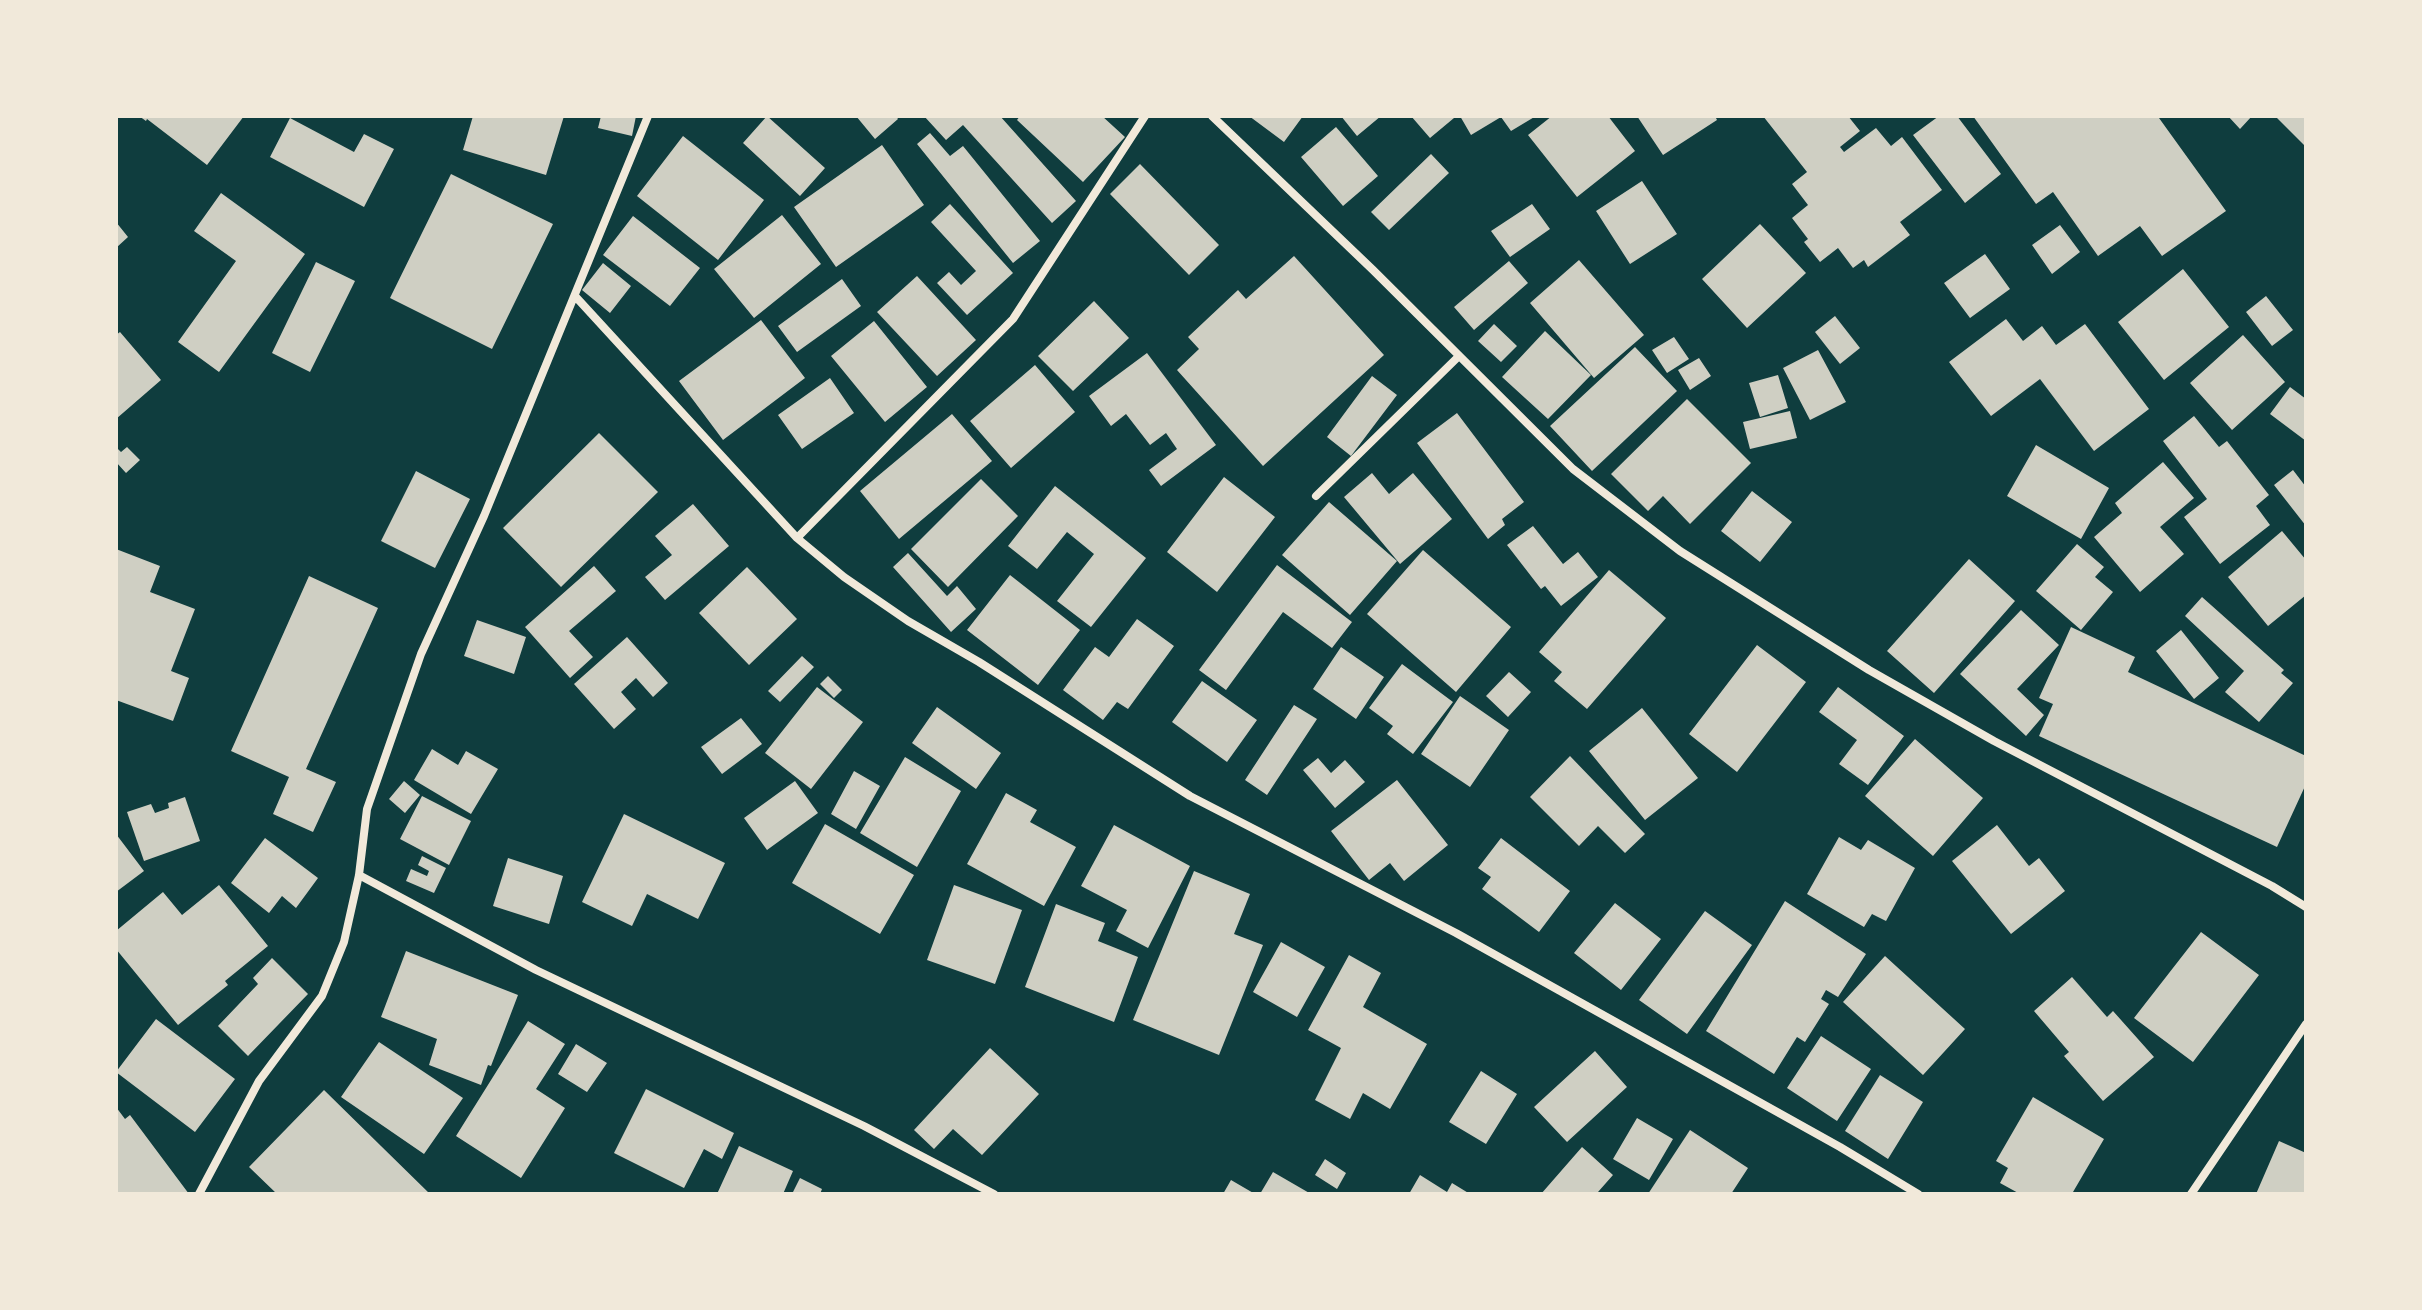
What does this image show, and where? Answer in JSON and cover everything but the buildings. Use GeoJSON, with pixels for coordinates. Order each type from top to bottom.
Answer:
{"type":"FeatureCollection","features":[{"type":"Feature","properties":{"kind":"street"},"geometry":{"type":"LineString","coordinates":[[199,1194],[259,1081],[322,996],[344,942],[359,875],[367,809],[421,654],[484,516],[648,116]]}},
{"type":"Feature","properties":{"kind":"street"},"geometry":{"type":"LineString","coordinates":[[797,538],[1013,319],[1145,116]]}},
{"type":"Feature","properties":{"kind":"street"},"geometry":{"type":"LineString","coordinates":[[1212,116],[1373,270],[1573,469],[1680,551],[1869,670],[1980,733],[2272,886],[2306,907]]}},
{"type":"Feature","properties":{"kind":"street"},"geometry":{"type":"LineString","coordinates":[[575,296],[797,538],[844,577],[908,621],[979,662],[1190,796],[1456,933],[1840,1147],[1918,1194]]}},
{"type":"Feature","properties":{"kind":"street"},"geometry":{"type":"LineString","coordinates":[[1316,496],[1459,356]]}},
{"type":"Feature","properties":{"kind":"street"},"geometry":{"type":"LineString","coordinates":[[359,875],[536,970],[864,1126],[994,1194]]}},
{"type":"Feature","properties":{"kind":"street"},"geometry":{"type":"LineString","coordinates":[[2191,1194],[2306,1024]]}}]}
